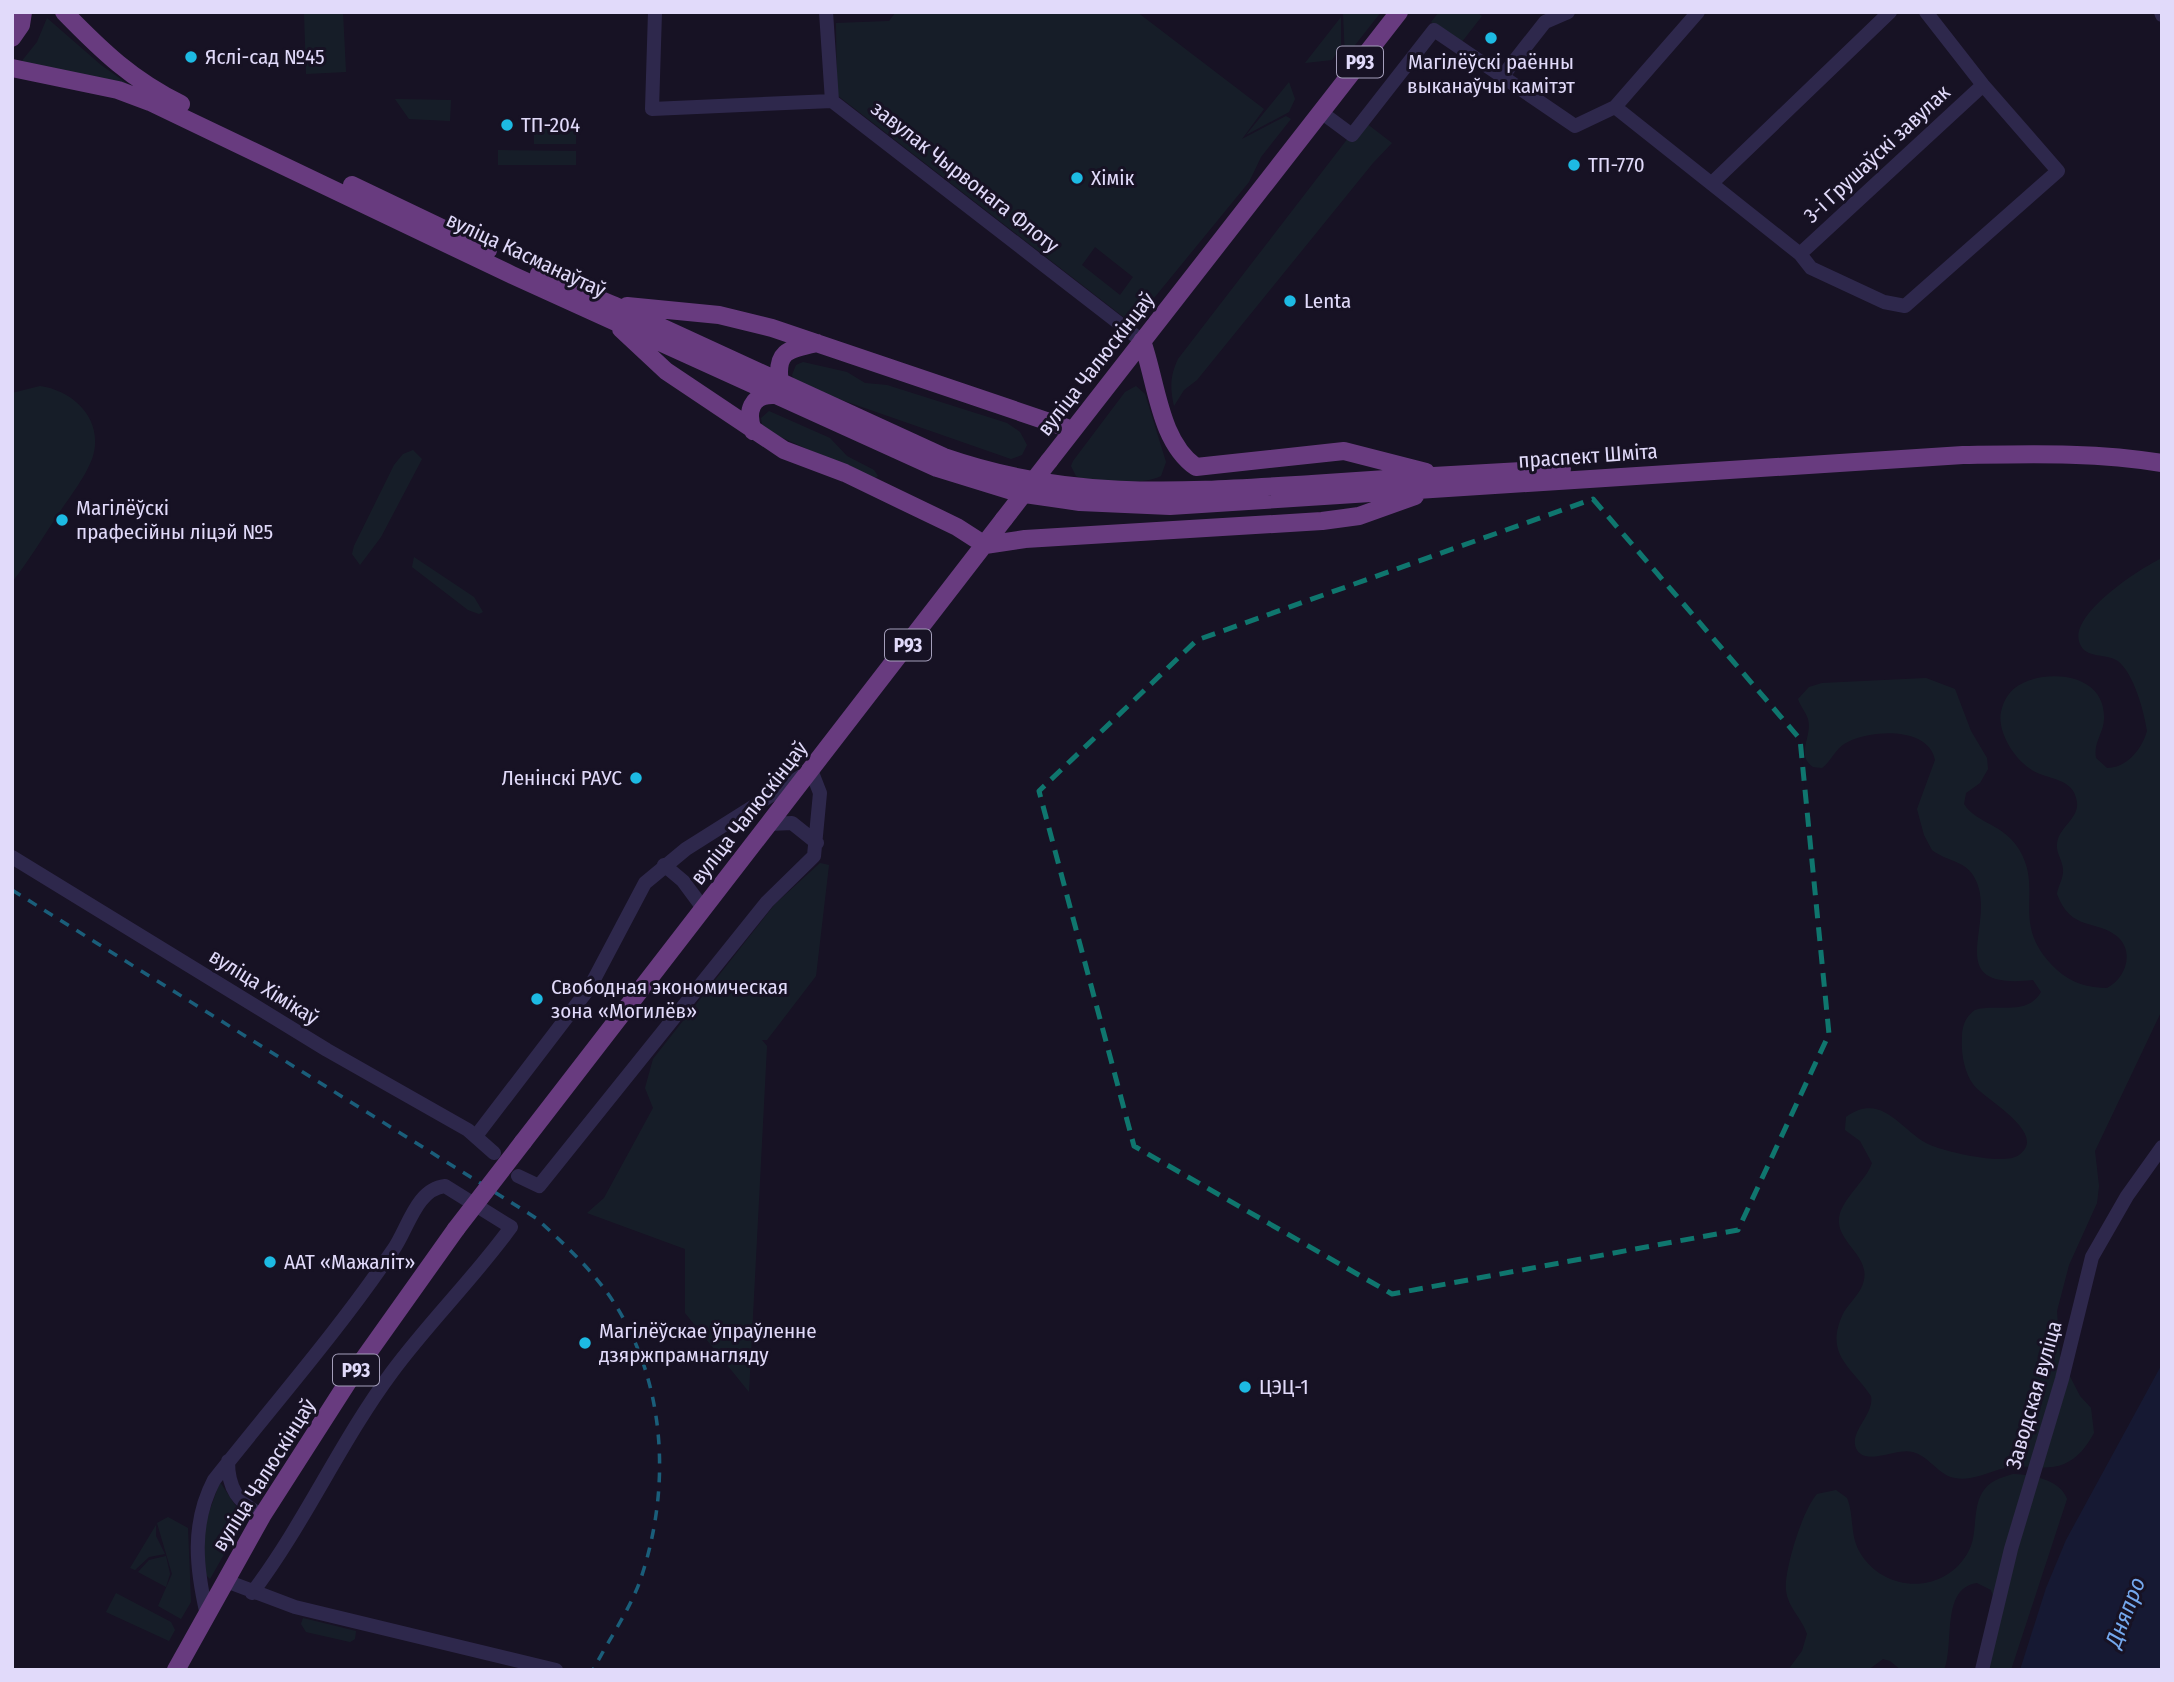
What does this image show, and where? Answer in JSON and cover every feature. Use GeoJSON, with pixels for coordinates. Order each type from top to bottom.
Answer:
{"type":"FeatureCollection","features":[{"type":"Feature","properties":{"kind":"main road"},"geometry":{"type":"LineString","coordinates":[[12,38],[21,25],[23,12]]}},
{"type":"Feature","properties":{"kind":"main road","name":"вуліца Касманаўтаў"},"geometry":{"type":"LineString","coordinates":[[64,12],[111,61],[136,79],[342,187],[515,270],[611,311],[777,389],[937,468],[1023,487]]}},
{"type":"Feature","properties":{"kind":"main road","name":"вуліца Чалюскінцаў"},"geometry":{"type":"LineString","coordinates":[[176,1670],[262,1516],[353,1374],[456,1229],[1399,12]]}},
{"type":"Feature","properties":{"kind":"main road","name":"вуліца Касманаўтаў"},"geometry":{"type":"LineString","coordinates":[[12,68],[118,90],[342,187]]}},
{"type":"Feature","properties":{"kind":"main road"},"geometry":{"type":"LineString","coordinates":[[611,311],[666,371],[783,450],[845,473],[944,521],[985,545],[1025,539],[1322,521],[1359,516],[1437,482]]}},
{"type":"Feature","properties":{"kind":"main road"},"geometry":{"type":"LineString","coordinates":[[611,311],[719,315],[772,328],[1073,430]]}},
{"type":"Feature","properties":{"kind":"main road"},"geometry":{"type":"LineString","coordinates":[[1142,341],[1154,374],[1169,438],[1181,456],[1196,467],[1344,451],[1437,482]]}},
{"type":"Feature","properties":{"kind":"main road"},"geometry":{"type":"LineString","coordinates":[[753,431],[748,412],[759,397],[777,389],[781,358],[791,348],[817,343]]}},
{"type":"Feature","properties":{"kind":"main road","name":"праспект Шміта"},"geometry":{"type":"LineString","coordinates":[[1023,487],[1080,502],[1170,506],[1437,482],[2002,444],[2116,445],[2162,450]]}},
{"type":"Feature","properties":{"kind":"main road","name":"праспект Шміта"},"geometry":{"type":"LineString","coordinates":[[1437,482],[1963,455],[2052,453],[2127,457],[2162,463]]}},
{"type":"Feature","properties":{"kind":"street"},"geometry":{"type":"LineString","coordinates":[[655,12],[652,108],[832,101],[826,12]]}},
{"type":"Feature","properties":{"kind":"street"},"geometry":{"type":"LineString","coordinates":[[1501,78],[1545,22],[1568,12]]}},
{"type":"Feature","properties":{"kind":"street"},"geometry":{"type":"LineString","coordinates":[[1321,112],[1352,135],[1434,30],[1575,126],[1615,107],[1698,12]]}},
{"type":"Feature","properties":{"kind":"street"},"geometry":{"type":"LineString","coordinates":[[1712,183],[1890,12]]}},
{"type":"Feature","properties":{"kind":"street"},"geometry":{"type":"LineString","coordinates":[[1615,107],[1800,254],[1811,268],[1884,302],[1905,306],[2058,171],[1983,85],[1926,12]]}},
{"type":"Feature","properties":{"kind":"street","name":"3-і Грушаўскі завулак"},"geometry":{"type":"LineString","coordinates":[[1800,254],[1983,85]]}},
{"type":"Feature","properties":{"kind":"street","name":"завулак Чырвонага Флоту"},"geometry":{"type":"LineString","coordinates":[[832,101],[1142,341]]}},
{"type":"Feature","properties":{"kind":"street"},"geometry":{"type":"LineString","coordinates":[[476,1136],[590,987],[645,883],[664,865],[811,770],[820,793],[814,856],[767,902],[540,1186],[518,1175]]}},
{"type":"Feature","properties":{"kind":"street"},"geometry":{"type":"LineString","coordinates":[[769,824],[792,823],[817,843]]}},
{"type":"Feature","properties":{"kind":"street","name":"вуліца Хімікаў"},"geometry":{"type":"LineString","coordinates":[[12,857],[327,1050],[476,1136],[494,1153]]}},
{"type":"Feature","properties":{"kind":"street"},"geometry":{"type":"LineString","coordinates":[[664,865],[683,881],[703,908]]}},
{"type":"Feature","properties":{"kind":"street","name":"Заводская вуліца"},"geometry":{"type":"LineString","coordinates":[[1982,1670],[2011,1549],[2062,1378],[2092,1257],[2127,1196],[2162,1147]]}},
{"type":"Feature","properties":{"kind":"street"},"geometry":{"type":"LineString","coordinates":[[207,1615],[198,1570],[197,1528],[202,1502],[229,1461],[341,1320],[394,1248],[419,1204],[436,1187],[445,1186],[511,1227],[393,1371],[346,1439],[281,1554],[252,1593]]}},
{"type":"Feature","properties":{"kind":"street"},"geometry":{"type":"LineString","coordinates":[[229,1461],[228,1479],[232,1493],[262,1516]]}},
{"type":"Feature","properties":{"kind":"street"},"geometry":{"type":"LineString","coordinates":[[226,1581],[295,1607],[556,1670]]}},
{"type":"Feature","properties":{"kind":"highlighted area"},"geometry":{"type":"Polygon","coordinates":[[[1593,499],[1800,739],[1829,1034],[1738,1230],[1392,1294],[1134,1146],[1039,791],[1197,640],[1593,499]]]}},
{"type":"Feature","properties":{"kind":"green space"},"geometry":{"type":"Polygon","coordinates":[[[304,12],[343,12],[346,72],[306,74],[304,12]]]}},
{"type":"Feature","properties":{"kind":"green space","name":"Хімік"},"geometry":{"type":"Polygon","coordinates":[[[896,12],[1137,12],[1264,109],[1242,139],[1286,116],[1291,119],[1261,157],[1249,182],[1136,320],[1130,322],[837,95],[836,23],[889,21],[896,12]],[[1095,247],[1082,265],[1120,295],[1133,277],[1095,247]]]}},
{"type":"Feature","properties":{"kind":"green space"},"geometry":{"type":"Polygon","coordinates":[[[1343,12],[1381,12],[1348,54],[1345,58],[1343,12]]]}},
{"type":"Feature","properties":{"kind":"green space"},"geometry":{"type":"Polygon","coordinates":[[[1439,12],[1476,12],[1482,16],[1461,43],[1431,22],[1439,12]]]}},
{"type":"Feature","properties":{"kind":"green space"},"geometry":{"type":"Polygon","coordinates":[[[1341,17],[1341,47],[1332,60],[1305,63],[1341,17]]]}},
{"type":"Feature","properties":{"kind":"green space"},"geometry":{"type":"Polygon","coordinates":[[[47,18],[101,65],[132,87],[21,62],[37,42],[47,18]]]}},
{"type":"Feature","properties":{"kind":"green space"},"geometry":{"type":"Polygon","coordinates":[[[1289,82],[1295,99],[1289,112],[1246,135],[1289,82]]]}},
{"type":"Feature","properties":{"kind":"green space"},"geometry":{"type":"Polygon","coordinates":[[[395,99],[451,100],[450,121],[409,119],[395,99]]]}},
{"type":"Feature","properties":{"kind":"green space"},"geometry":{"type":"Polygon","coordinates":[[[534,120],[576,120],[576,144],[534,144],[534,120]]]}},
{"type":"Feature","properties":{"kind":"green space"},"geometry":{"type":"Polygon","coordinates":[[[1362,120],[1392,143],[1197,380],[1184,390],[1174,406],[1171,382],[1178,359],[1362,120]]]}},
{"type":"Feature","properties":{"kind":"green space"},"geometry":{"type":"Polygon","coordinates":[[[498,150],[576,151],[576,165],[498,165],[498,150]]]}},
{"type":"Feature","properties":{"kind":"green space"},"geometry":{"type":"Polygon","coordinates":[[[803,362],[847,372],[865,383],[887,385],[1007,423],[1020,432],[1027,445],[1022,455],[1011,459],[796,384],[792,375],[796,365],[803,362]]]}},
{"type":"Feature","properties":{"kind":"green space"},"geometry":{"type":"Polygon","coordinates":[[[40,386],[65,394],[84,410],[94,432],[95,445],[89,467],[80,482],[12,582],[12,393],[40,386]]]}},
{"type":"Feature","properties":{"kind":"green space"},"geometry":{"type":"Polygon","coordinates":[[[1136,386],[1145,394],[1166,462],[1161,476],[1143,481],[1119,482],[1094,481],[1076,476],[1071,466],[1073,461],[1125,392],[1136,386]]]}},
{"type":"Feature","properties":{"kind":"green space"},"geometry":{"type":"Polygon","coordinates":[[[769,411],[830,438],[847,456],[874,470],[878,476],[874,479],[763,429],[761,418],[769,411]]]}},
{"type":"Feature","properties":{"kind":"green space"},"geometry":{"type":"Polygon","coordinates":[[[413,450],[422,459],[381,537],[360,565],[352,554],[354,546],[394,465],[403,454],[413,450]]]}},
{"type":"Feature","properties":{"kind":"green space"},"geometry":{"type":"Polygon","coordinates":[[[414,557],[474,597],[483,612],[479,614],[468,610],[412,567],[414,557]]]}},
{"type":"Feature","properties":{"kind":"green space"},"geometry":{"type":"Polygon","coordinates":[[[2162,558],[2162,1010],[2095,1151],[2099,1186],[2097,1203],[2069,1265],[2057,1311],[2060,1357],[2080,1396],[2091,1408],[2094,1433],[2082,1451],[2064,1464],[2051,1467],[2003,1468],[1965,1479],[1948,1476],[1913,1452],[1868,1456],[1857,1450],[1855,1444],[1858,1430],[1869,1410],[1871,1396],[1842,1358],[1837,1339],[1838,1326],[1844,1312],[1861,1289],[1864,1280],[1859,1257],[1841,1231],[1840,1215],[1842,1207],[1872,1163],[1860,1141],[1845,1130],[1846,1117],[1859,1110],[1871,1108],[1891,1116],[1920,1139],[1938,1148],[1989,1159],[2019,1155],[2026,1146],[2026,1137],[2011,1116],[1973,1084],[1964,1062],[1962,1033],[1967,1018],[1975,1010],[2020,1007],[2035,1000],[2041,992],[2033,980],[2003,980],[1986,975],[1979,963],[1977,948],[1980,893],[1973,875],[1964,866],[1932,850],[1924,835],[1917,809],[1935,760],[1930,749],[1922,741],[1910,736],[1868,735],[1844,744],[1822,768],[1813,767],[1805,757],[1809,725],[1798,699],[1809,687],[1822,683],[1926,678],[1955,689],[1971,731],[1987,758],[1988,769],[1980,783],[1966,793],[1964,804],[1969,811],[2006,835],[2020,851],[2029,881],[2030,923],[2042,953],[2068,978],[2087,986],[2107,988],[2119,978],[2126,965],[2123,943],[2102,928],[2077,920],[2069,914],[2057,894],[2063,872],[2057,843],[2077,807],[2075,794],[2059,780],[2038,773],[2019,760],[2005,737],[2000,720],[2001,712],[2008,695],[2023,683],[2048,677],[2075,679],[2096,692],[2102,704],[2104,723],[2096,747],[2096,758],[2107,768],[2121,765],[2133,756],[2147,731],[2141,703],[2133,684],[2118,661],[2091,654],[2083,649],[2079,632],[2084,620],[2108,594],[2162,558]]]}},
{"type":"Feature","properties":{"kind":"green space"},"geometry":{"type":"Polygon","coordinates":[[[820,863],[829,865],[816,976],[767,1040],[762,1040],[767,1046],[749,1392],[685,1313],[685,1249],[587,1213],[604,1198],[653,1108],[645,1088],[653,1059],[775,904],[820,863]]]}},
{"type":"Feature","properties":{"kind":"green space"},"geometry":{"type":"Polygon","coordinates":[[[2013,1474],[2036,1477],[2052,1483],[2067,1499],[2011,1670],[1979,1670],[1993,1596],[1991,1590],[1977,1583],[1965,1587],[1953,1606],[1944,1670],[1901,1670],[1883,1659],[1868,1670],[1788,1670],[1802,1651],[1807,1634],[1787,1596],[1786,1581],[1801,1526],[1817,1494],[1836,1490],[1847,1498],[1856,1545],[1870,1566],[1884,1576],[1917,1584],[1949,1574],[1961,1562],[1971,1546],[1977,1506],[1982,1493],[1991,1483],[2013,1474]]]}},
{"type":"Feature","properties":{"kind":"green space"},"geometry":{"type":"Polygon","coordinates":[[[220,1482],[235,1505],[247,1514],[210,1579],[206,1575],[203,1529],[220,1482]]]}},
{"type":"Feature","properties":{"kind":"green space"},"geometry":{"type":"Polygon","coordinates":[[[168,1517],[188,1528],[191,1602],[181,1619],[158,1606],[172,1574],[157,1523],[168,1517]]]}},
{"type":"Feature","properties":{"kind":"green space"},"geometry":{"type":"Polygon","coordinates":[[[156,1525],[156,1536],[165,1554],[149,1557],[135,1570],[130,1568],[156,1525]]]}},
{"type":"Feature","properties":{"kind":"green space"},"geometry":{"type":"Polygon","coordinates":[[[166,1556],[170,1574],[166,1587],[138,1572],[149,1560],[166,1556]]]}},
{"type":"Feature","properties":{"kind":"green space"},"geometry":{"type":"Polygon","coordinates":[[[116,1593],[171,1622],[175,1630],[169,1641],[106,1612],[116,1593]]]}},
{"type":"Feature","properties":{"kind":"green space"},"geometry":{"type":"Polygon","coordinates":[[[303,1618],[356,1631],[355,1639],[350,1642],[306,1632],[301,1624],[303,1618]]]}},
{"type":"Feature","properties":{"kind":"water","name":"Дняпро"},"geometry":{"type":"Polygon","coordinates":[[[2162,1364],[2162,1670],[2020,1670],[2046,1588],[2066,1540],[2162,1364]]]}},
{"type":"Feature","properties":{"kind":"railway"},"geometry":{"type":"LineString","coordinates":[[12,890],[536,1218],[582,1262],[606,1291],[626,1323],[652,1394],[660,1469],[657,1507],[640,1581],[593,1670]]}},
{"type":"Feature","properties":{"kind":"place","name":"Магілёўскі раённы выканаўчы камітэт"},"geometry":{"type":"Point","coordinates":[1491,38]}},
{"type":"Feature","properties":{"kind":"place","name":"Яслі-сад №45"},"geometry":{"type":"Point","coordinates":[191,57]}},
{"type":"Feature","properties":{"kind":"place","name":"ТП-204"},"geometry":{"type":"Point","coordinates":[507,125]}},
{"type":"Feature","properties":{"kind":"place","name":"ТП-770"},"geometry":{"type":"Point","coordinates":[1574,165]}},
{"type":"Feature","properties":{"kind":"place","name":"Хімік"},"geometry":{"type":"Point","coordinates":[1077,178]}},
{"type":"Feature","properties":{"kind":"place","name":"Lenta"},"geometry":{"type":"Point","coordinates":[1290,301]}},
{"type":"Feature","properties":{"kind":"place","name":"Магілёўскі прафесійны ліцэй №5"},"geometry":{"type":"Point","coordinates":[62,520]}},
{"type":"Feature","properties":{"kind":"place","name":"Ленінскі РАУС"},"geometry":{"type":"Point","coordinates":[636,778]}},
{"type":"Feature","properties":{"kind":"place","name":"Свободная экономическая зона «Могилёв»"},"geometry":{"type":"Point","coordinates":[537,999]}},
{"type":"Feature","properties":{"kind":"place","name":"ААТ «Мажаліт»"},"geometry":{"type":"Point","coordinates":[270,1262]}},
{"type":"Feature","properties":{"kind":"place","name":"Магілёўскае ўпраўленне дзяржпрамнагляду"},"geometry":{"type":"Point","coordinates":[585,1343]}},
{"type":"Feature","properties":{"kind":"place","name":"ЦЭЦ-1"},"geometry":{"type":"Point","coordinates":[1245,1387]}}]}
